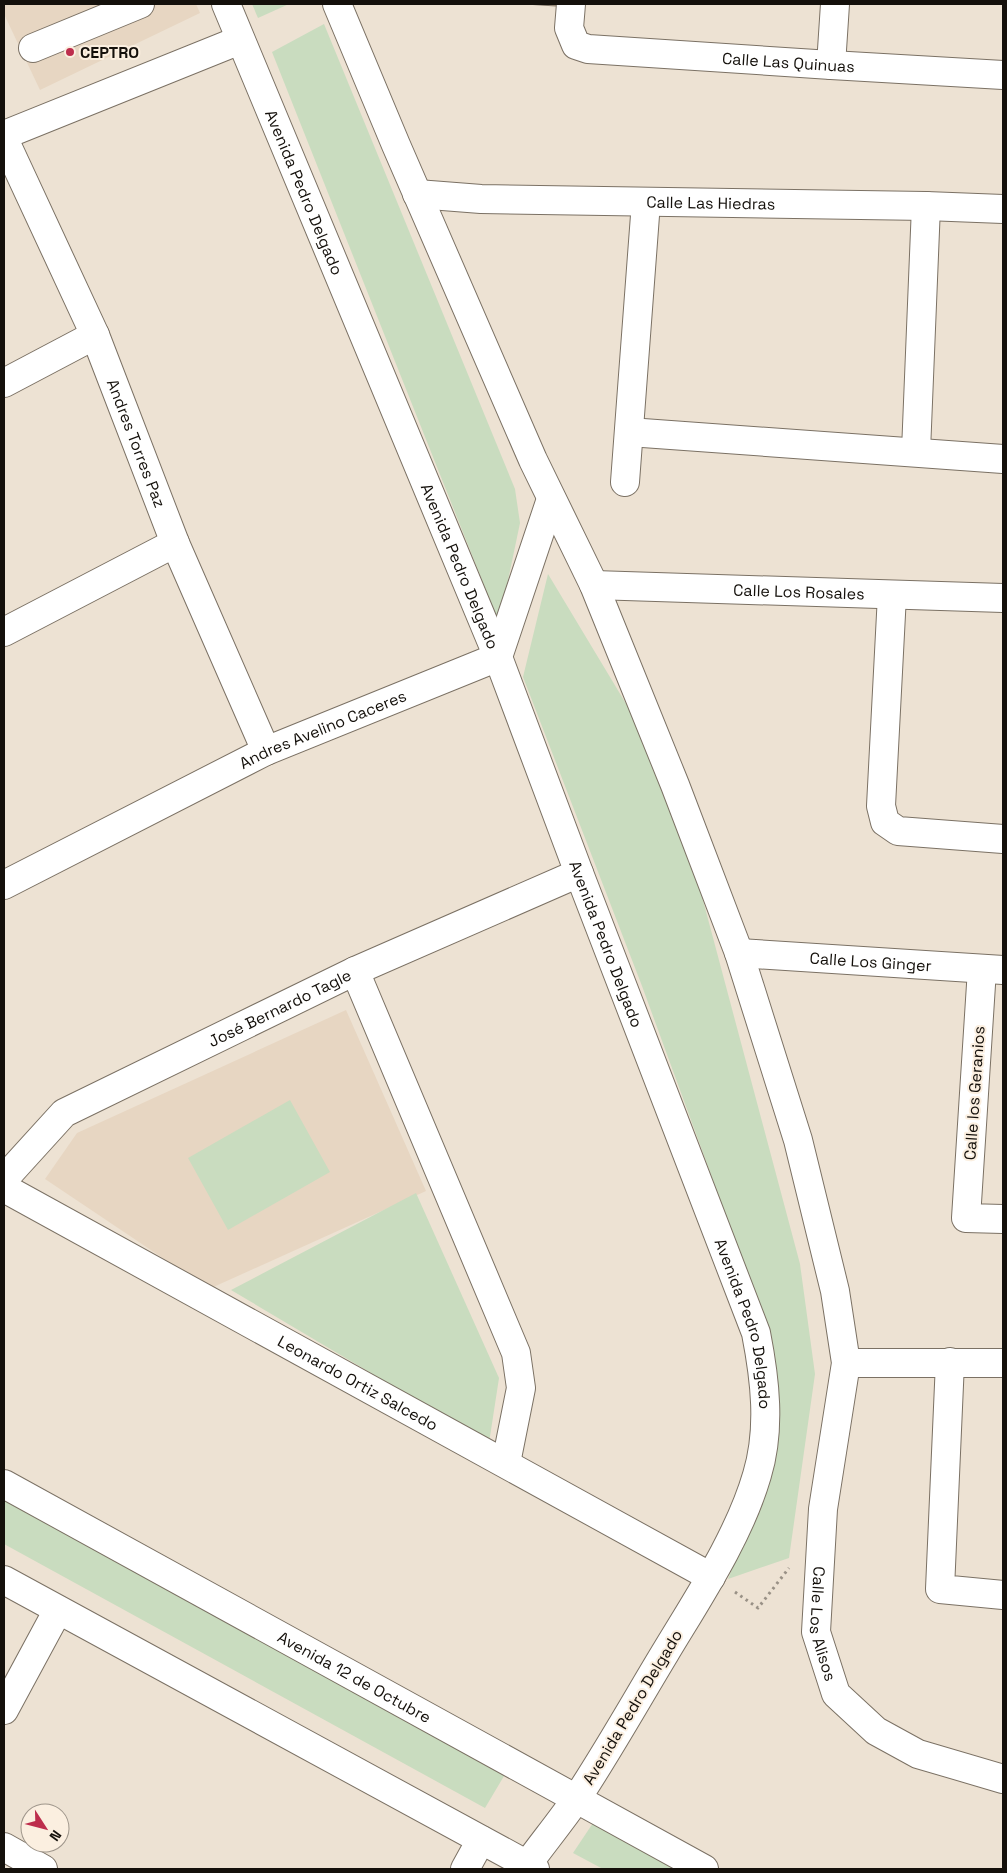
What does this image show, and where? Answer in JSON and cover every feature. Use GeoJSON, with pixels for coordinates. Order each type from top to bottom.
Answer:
{"type":"FeatureCollection","features":[{"type":"Feature","properties":{"kind":"street"},"geometry":{"type":"LineString","coordinates":[[33,48],[140,4]]}},
{"type":"Feature","properties":{"kind":"street","name":"Avenida Pedro Delgado"},"geometry":{"type":"LineString","coordinates":[[226,4],[498,656],[579,873],[756,1333],[763,1367],[765,1402],[764,1438],[758,1474],[745,1509],[711,1577],[576,1799],[531,1867]]}},
{"type":"Feature","properties":{"kind":"street"},"geometry":{"type":"LineString","coordinates":[[336,4],[551,499],[594,585],[675,785],[739,953],[798,1140],[835,1291],[846,1363],[1003,1363]]}},
{"type":"Feature","properties":{"kind":"street","name":"Calle Las Quinuas"},"geometry":{"type":"LineString","coordinates":[[571,4],[569,28],[576,45],[588,49],[831,66],[1003,74]]}},
{"type":"Feature","properties":{"kind":"street"},"geometry":{"type":"LineString","coordinates":[[831,66],[835,4]]}},
{"type":"Feature","properties":{"kind":"street"},"geometry":{"type":"LineString","coordinates":[[4,134],[240,40]]}},
{"type":"Feature","properties":{"kind":"street","name":"Andres Torres Paz"},"geometry":{"type":"LineString","coordinates":[[4,139],[95,335],[175,542],[266,751]]}},
{"type":"Feature","properties":{"kind":"street","name":"Calle Las Hiedras"},"geometry":{"type":"LineString","coordinates":[[417,194],[481,199],[926,206],[1003,209]]}},
{"type":"Feature","properties":{"kind":"street"},"geometry":{"type":"LineString","coordinates":[[625,482],[646,202]]}},
{"type":"Feature","properties":{"kind":"street"},"geometry":{"type":"LineString","coordinates":[[916,451],[926,206]]}},
{"type":"Feature","properties":{"kind":"street"},"geometry":{"type":"LineString","coordinates":[[4,383],[95,335]]}},
{"type":"Feature","properties":{"kind":"street"},"geometry":{"type":"LineString","coordinates":[[629,432],[916,451],[1003,459]]}},
{"type":"Feature","properties":{"kind":"street"},"geometry":{"type":"LineString","coordinates":[[498,656],[551,499]]}},
{"type":"Feature","properties":{"kind":"street"},"geometry":{"type":"LineString","coordinates":[[4,632],[175,542]]}},
{"type":"Feature","properties":{"kind":"street","name":"Calle Los Rosales"},"geometry":{"type":"LineString","coordinates":[[594,585],[1003,598]]}},
{"type":"Feature","properties":{"kind":"street"},"geometry":{"type":"LineString","coordinates":[[892,595],[881,806],[885,822],[898,831],[1003,839]]}},
{"type":"Feature","properties":{"kind":"street","name":"Andres Avelino Caceres"},"geometry":{"type":"LineString","coordinates":[[4,885],[266,751],[498,656]]}},
{"type":"Feature","properties":{"kind":"street","name":"José Bernardo Tagle"},"geometry":{"type":"LineString","coordinates":[[4,1179],[64,1113],[355,971],[579,873]]}},
{"type":"Feature","properties":{"kind":"street","name":"Calle Los Ginger"},"geometry":{"type":"LineString","coordinates":[[739,953],[992,969]]}},
{"type":"Feature","properties":{"kind":"street","name":"Calle los Geranios"},"geometry":{"type":"LineString","coordinates":[[992,969],[966,1218],[1003,1219]]}},
{"type":"Feature","properties":{"kind":"street"},"geometry":{"type":"LineString","coordinates":[[355,971],[516,1353],[521,1388],[506,1463]]}},
{"type":"Feature","properties":{"kind":"street","name":"Leonardo Ortiz Salcedo"},"geometry":{"type":"LineString","coordinates":[[4,1188],[711,1577]]}},
{"type":"Feature","properties":{"kind":"street"},"geometry":{"type":"LineString","coordinates":[[950,1362],[940,1589],[1003,1595]]}},
{"type":"Feature","properties":{"kind":"street","name":"Calle Los Alisos"},"geometry":{"type":"LineString","coordinates":[[846,1363],[823,1509],[816,1632],[836,1694],[876,1731],[918,1754],[1003,1779]]}},
{"type":"Feature","properties":{"kind":"street","name":"Avenida 12 de Octubre"},"geometry":{"type":"LineString","coordinates":[[4,1484],[704,1869]]}},
{"type":"Feature","properties":{"kind":"street"},"geometry":{"type":"LineString","coordinates":[[4,1580],[531,1867]]}},
{"type":"Feature","properties":{"kind":"street"},"geometry":{"type":"LineString","coordinates":[[4,1710],[58,1610]]}},
{"type":"Feature","properties":{"kind":"street"},"geometry":{"type":"LineString","coordinates":[[465,1869],[481,1840]]}},
{"type":"Feature","properties":{"kind":"street"},"geometry":{"type":"LineString","coordinates":[[4,1847],[43,1869]]}},
{"type":"Feature","properties":{"kind":"path"},"geometry":{"type":"LineString","coordinates":[[711,1577],[758,1608],[798,1557],[821,1550]]}},
{"type":"Feature","properties":{"kind":"shaded area","name":"CEPTRO"},"geometry":{"type":"Polygon","coordinates":[[[4,4],[196,4],[200,13],[40,90],[4,14],[4,4]]]}},
{"type":"Feature","properties":{"kind":"shaded area"},"geometry":{"type":"Polygon","coordinates":[[[346,1010],[426,1191],[209,1289],[45,1179],[77,1133],[346,1010]]]}},
{"type":"Feature","properties":{"kind":"green space"},"geometry":{"type":"Polygon","coordinates":[[[252,4],[289,4],[258,18],[252,4]]]}},
{"type":"Feature","properties":{"kind":"green space"},"geometry":{"type":"Polygon","coordinates":[[[324,24],[515,489],[520,523],[499,623],[272,52],[324,24]]]}},
{"type":"Feature","properties":{"kind":"green space"},"geometry":{"type":"Polygon","coordinates":[[[548,574],[628,707],[696,874],[800,1264],[815,1374],[789,1558],[728,1579],[773,1466],[772,1342],[642,986],[523,677],[548,574]]]}},
{"type":"Feature","properties":{"kind":"green space"},"geometry":{"type":"Polygon","coordinates":[[[290,1100],[330,1172],[228,1230],[188,1158],[290,1100]]]}},
{"type":"Feature","properties":{"kind":"green space"},"geometry":{"type":"Polygon","coordinates":[[[416,1193],[499,1378],[489,1443],[231,1290],[416,1193]]]}},
{"type":"Feature","properties":{"kind":"green space"},"geometry":{"type":"Polygon","coordinates":[[[4,1487],[507,1771],[485,1808],[4,1544],[4,1487]]]}},
{"type":"Feature","properties":{"kind":"green space"},"geometry":{"type":"Polygon","coordinates":[[[595,1820],[683,1869],[603,1869],[573,1853],[595,1820]]]}},
{"type":"Feature","properties":{"kind":"building"},"geometry":{"type":"Polygon","coordinates":[[[525,4],[557,4],[556,6],[525,4]]]}},
{"type":"Feature","properties":{"kind":"place","name":"CEPTRO"},"geometry":{"type":"Point","coordinates":[70,52]}}]}
